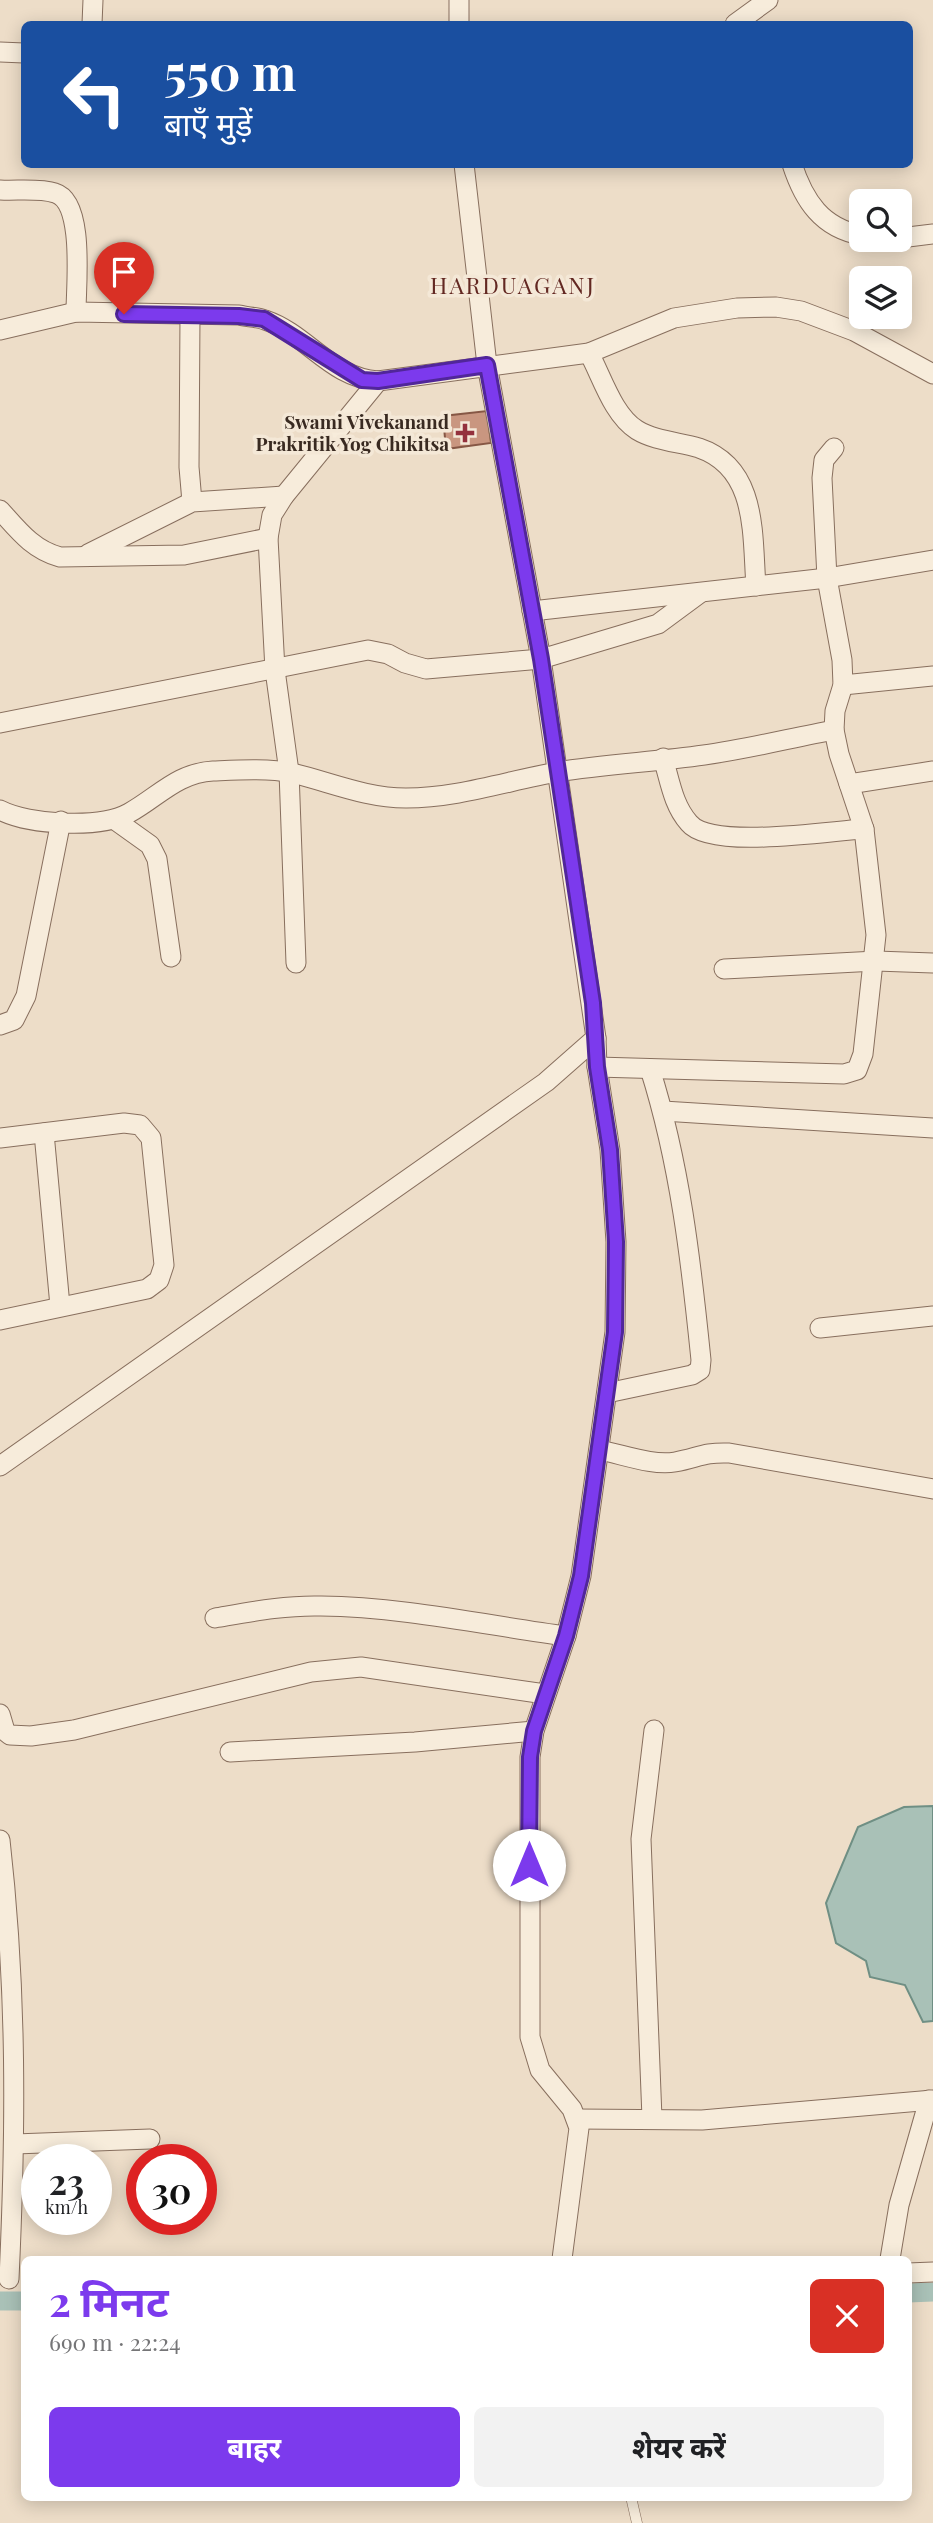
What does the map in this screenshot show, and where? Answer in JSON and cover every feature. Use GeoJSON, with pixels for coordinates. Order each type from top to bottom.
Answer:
{"type":"FeatureCollection","features":[{"type":"Feature","properties":{"kind":"street"},"geometry":{"type":"LineString","coordinates":[[92,21],[93,0]]}},
{"type":"Feature","properties":{"kind":"street"},"geometry":{"type":"LineString","coordinates":[[459,0],[459,21]]}},
{"type":"Feature","properties":{"kind":"street"},"geometry":{"type":"LineString","coordinates":[[741,21],[760,12]]}},
{"type":"Feature","properties":{"kind":"street"},"geometry":{"type":"LineString","coordinates":[[0,52],[21,54]]}},
{"type":"Feature","properties":{"kind":"street"},"geometry":{"type":"LineString","coordinates":[[464,168],[487,365],[541,659],[596,1038],[597,1067],[610,1150],[616,1242],[615,1332],[581,1576],[566,1636],[534,1731],[530,1757],[530,2037],[540,2070],[577,2119],[577,2163],[562,2256]]}},
{"type":"Feature","properties":{"kind":"street"},"geometry":{"type":"LineString","coordinates":[[794,168],[805,198],[819,215],[837,229],[849,232]]}},
{"type":"Feature","properties":{"kind":"street"},"geometry":{"type":"LineString","coordinates":[[0,190],[55,192],[68,200],[75,215],[76,312]]}},
{"type":"Feature","properties":{"kind":"street"},"geometry":{"type":"LineString","coordinates":[[912,236],[933,234]]}},
{"type":"Feature","properties":{"kind":"street"},"geometry":{"type":"LineString","coordinates":[[0,330],[76,312],[264,319],[345,372],[362,380],[378,381],[589,352],[650,325],[674,318],[737,308],[776,307],[813,315],[854,331],[933,374]]}},
{"type":"Feature","properties":{"kind":"street"},"geometry":{"type":"LineString","coordinates":[[190,316],[189,467],[192,502]]}},
{"type":"Feature","properties":{"kind":"street"},"geometry":{"type":"LineString","coordinates":[[589,352],[620,413],[636,429],[713,453],[730,466],[743,484],[750,506],[757,586]]}},
{"type":"Feature","properties":{"kind":"street"},"geometry":{"type":"LineString","coordinates":[[296,963],[289,772],[275,670],[268,538],[272,515],[284,496],[378,381]]}},
{"type":"Feature","properties":{"kind":"street"},"geometry":{"type":"LineString","coordinates":[[597,1067],[845,1074],[857,1070],[863,1055],[876,961],[875,911],[863,829],[834,730],[835,711],[843,685],[842,660],[827,578],[822,478],[824,460],[834,447]]}},
{"type":"Feature","properties":{"kind":"street"},"geometry":{"type":"LineString","coordinates":[[81,558],[192,502],[284,496]]}},
{"type":"Feature","properties":{"kind":"street"},"geometry":{"type":"LineString","coordinates":[[0,510],[44,553],[81,558],[184,555],[268,538]]}},
{"type":"Feature","properties":{"kind":"street"},"geometry":{"type":"LineString","coordinates":[[532,611],[827,578],[933,560]]}},
{"type":"Feature","properties":{"kind":"street"},"geometry":{"type":"LineString","coordinates":[[0,723],[368,650],[388,654],[405,663],[426,669],[541,659],[658,624],[700,593]]}},
{"type":"Feature","properties":{"kind":"street"},"geometry":{"type":"LineString","coordinates":[[843,685],[933,676]]}},
{"type":"Feature","properties":{"kind":"street"},"geometry":{"type":"LineString","coordinates":[[0,810],[33,819],[95,823],[115,820],[166,786],[188,775],[211,771],[289,772],[369,794],[405,798],[449,794],[557,772],[704,755],[834,730]]}},
{"type":"Feature","properties":{"kind":"street"},"geometry":{"type":"LineString","coordinates":[[663,758],[677,807],[691,826],[710,836],[734,838],[863,829]]}},
{"type":"Feature","properties":{"kind":"street"},"geometry":{"type":"LineString","coordinates":[[849,784],[933,771]]}},
{"type":"Feature","properties":{"kind":"street"},"geometry":{"type":"LineString","coordinates":[[115,820],[144,840],[157,859],[171,957]]}},
{"type":"Feature","properties":{"kind":"street"},"geometry":{"type":"LineString","coordinates":[[0,1025],[14,1020],[26,996],[61,821]]}},
{"type":"Feature","properties":{"kind":"street"},"geometry":{"type":"LineString","coordinates":[[724,969],[876,961],[933,963]]}},
{"type":"Feature","properties":{"kind":"street"},"geometry":{"type":"LineString","coordinates":[[0,1466],[546,1082],[596,1038]]}},
{"type":"Feature","properties":{"kind":"street"},"geometry":{"type":"LineString","coordinates":[[607,1393],[692,1376],[700,1370],[684,1204],[663,1111],[650,1069]]}},
{"type":"Feature","properties":{"kind":"street"},"geometry":{"type":"LineString","coordinates":[[663,1111],[933,1128]]}},
{"type":"Feature","properties":{"kind":"street"},"geometry":{"type":"LineString","coordinates":[[0,1138],[124,1123],[140,1125],[151,1138],[164,1265],[159,1280],[146,1289],[0,1320]]}},
{"type":"Feature","properties":{"kind":"street"},"geometry":{"type":"LineString","coordinates":[[44,1133],[60,1306]]}},
{"type":"Feature","properties":{"kind":"street"},"geometry":{"type":"LineString","coordinates":[[820,1328],[933,1316]]}},
{"type":"Feature","properties":{"kind":"street"},"geometry":{"type":"LineString","coordinates":[[599,1450],[676,1462],[709,1452],[729,1453],[933,1489]]}},
{"type":"Feature","properties":{"kind":"street"},"geometry":{"type":"LineString","coordinates":[[215,1618],[280,1608],[331,1606],[566,1636]]}},
{"type":"Feature","properties":{"kind":"street"},"geometry":{"type":"LineString","coordinates":[[0,1714],[6,1742],[74,1730],[311,1672],[346,1667],[545,1694]]}},
{"type":"Feature","properties":{"kind":"street"},"geometry":{"type":"LineString","coordinates":[[652,2118],[641,1839],[654,1730]]}},
{"type":"Feature","properties":{"kind":"street"},"geometry":{"type":"LineString","coordinates":[[230,1752],[415,1742],[534,1731]]}},
{"type":"Feature","properties":{"kind":"street"},"geometry":{"type":"LineString","coordinates":[[0,1839],[12,1939],[15,2144],[11,2279]]}},
{"type":"Feature","properties":{"kind":"street"},"geometry":{"type":"LineString","coordinates":[[577,2119],[702,2120],[931,2100],[905,2181],[891,2256]]}},
{"type":"Feature","properties":{"kind":"street"},"geometry":{"type":"LineString","coordinates":[[15,2144],[150,2139]]}},
{"type":"Feature","properties":{"kind":"street"},"geometry":{"type":"LineString","coordinates":[[912,2273],[933,2272]]}},
{"type":"Feature","properties":{"kind":"lane"},"geometry":{"type":"LineString","coordinates":[[632,2501],[638,2523]]}},
{"type":"Feature","properties":{"kind":"shaded area"},"geometry":{"type":"Polygon","coordinates":[[[933,1806],[933,2021],[923,2022],[905,1985],[870,1977],[866,1961],[836,1943],[826,1903],[858,1827],[904,1807],[933,1806]]]}},
{"type":"Feature","properties":{"kind":"building"},"geometry":{"type":"Polygon","coordinates":[[[487,411],[491,443],[446,449],[443,416],[487,411]]]}},
{"type":"Feature","properties":{"kind":"waterway"},"geometry":{"type":"LineString","coordinates":[[912,2293],[933,2292]]}},
{"type":"Feature","properties":{"kind":"waterway"},"geometry":{"type":"LineString","coordinates":[[0,2301],[21,2301]]}},
{"type":"Feature","properties":{"kind":"place","name":"Swami Vivekanand Prakritik Yog Chikitsa"},"geometry":{"type":"Point","coordinates":[465,433]}},
{"type":"Feature","properties":{"kind":"district","name":"HARDUAGANJ"},"geometry":{"type":"Point","coordinates":[513,286]}},
{"type":"Feature","properties":{"kind":"route"},"geometry":{"type":"LineString","coordinates":[[124,314],[239,316],[264,319],[345,372],[362,380],[378,381],[487,365],[541,659],[593,1003],[597,1067],[610,1150],[616,1242],[615,1332],[581,1576],[566,1636],[534,1731],[530,1757],[529,1865]]}}]}
